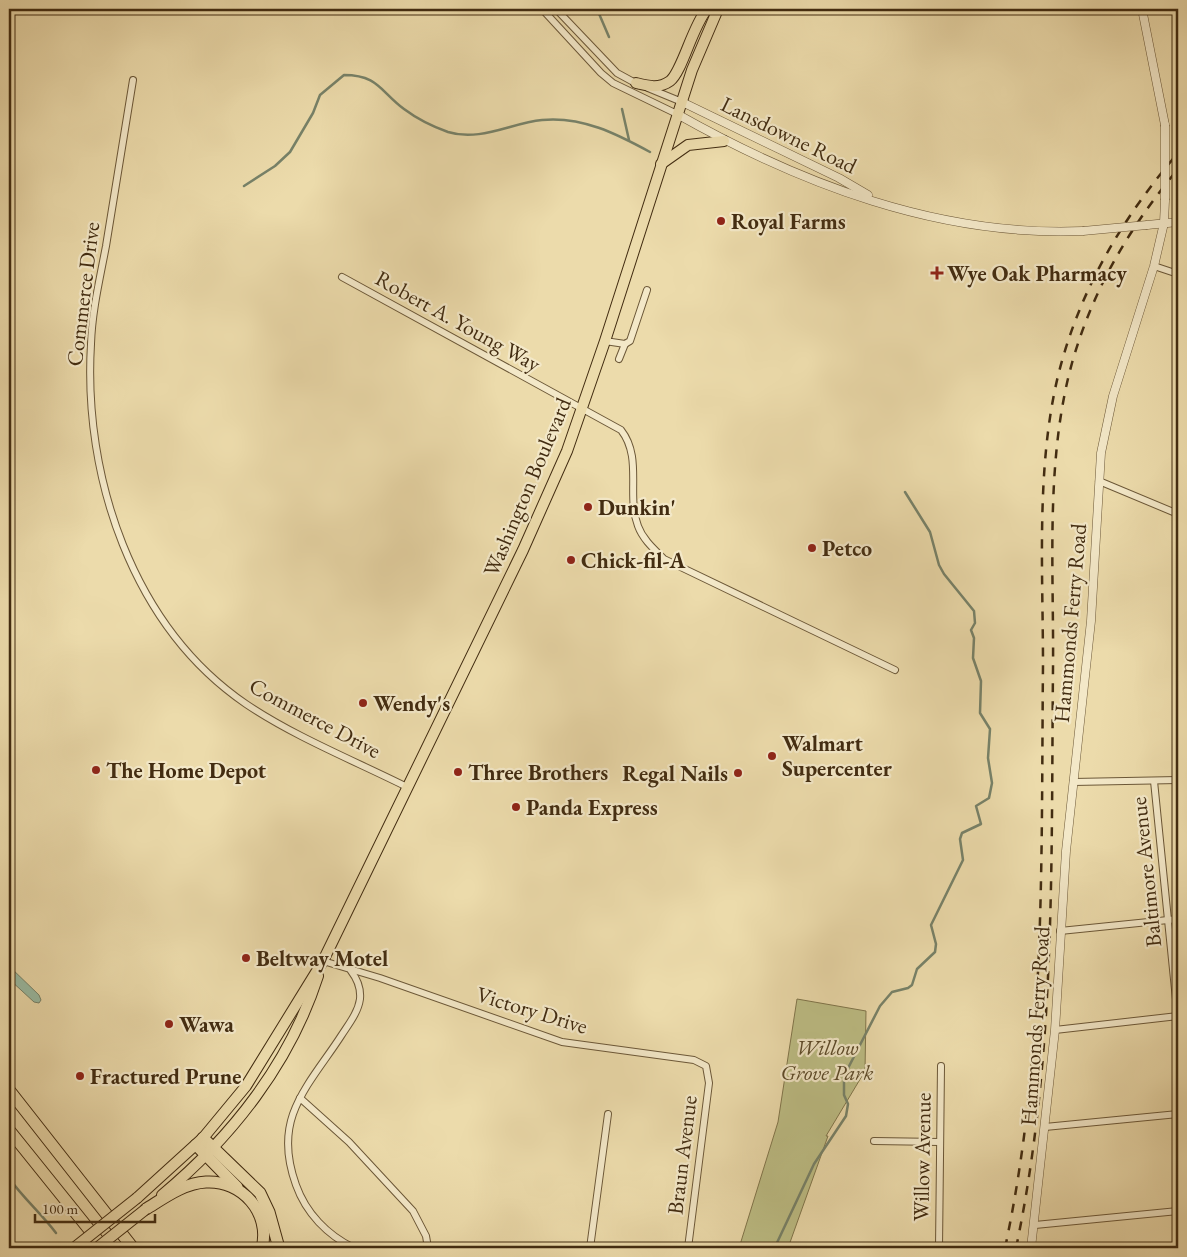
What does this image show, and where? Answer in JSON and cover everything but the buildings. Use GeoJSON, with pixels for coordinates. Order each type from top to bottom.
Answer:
{"type":"FeatureCollection","features":[{"type":"Feature","properties":{"kind":"highway"},"geometry":{"type":"LineString","coordinates":[[9,1090],[133,1248]]}},
{"type":"Feature","properties":{"kind":"highway"},"geometry":{"type":"LineString","coordinates":[[9,1130],[104,1248]]}},
{"type":"Feature","properties":{"kind":"highway"},"geometry":{"type":"LineString","coordinates":[[200,1141],[260,1193],[269,1212],[279,1248]]}},
{"type":"Feature","properties":{"kind":"highway"},"geometry":{"type":"LineString","coordinates":[[210,1151],[240,1190],[256,1206],[262,1218],[264,1235],[262,1248]]}},
{"type":"Feature","properties":{"kind":"highway"},"geometry":{"type":"LineString","coordinates":[[146,1209],[180,1189],[206,1182],[228,1185],[240,1190]]}},
{"type":"Feature","properties":{"kind":"highway"},"geometry":{"type":"LineString","coordinates":[[118,1229],[140,1248]]}},
{"type":"Feature","properties":{"kind":"main road"},"geometry":{"type":"LineString","coordinates":[[636,83],[652,86],[662,85],[675,76],[698,19],[707,9]]}},
{"type":"Feature","properties":{"kind":"main road","name":"Washington Boulevard"},"geometry":{"type":"LineString","coordinates":[[74,1248],[137,1198],[200,1141],[246,1086],[323,961],[546,501],[583,410],[660,164],[702,43],[718,9]]}},
{"type":"Feature","properties":{"kind":"main road"},"geometry":{"type":"LineString","coordinates":[[660,164],[688,145],[724,141]]}},
{"type":"Feature","properties":{"kind":"main road","name":"Washington Boulevard"},"geometry":{"type":"LineString","coordinates":[[97,1248],[146,1209],[210,1151],[257,1095],[301,1022],[323,961]]}},
{"type":"Feature","properties":{"kind":"street"},"geometry":{"type":"LineString","coordinates":[[542,9],[613,83],[677,114]]}},
{"type":"Feature","properties":{"kind":"street"},"geometry":{"type":"LineString","coordinates":[[556,9],[617,73],[682,102]]}},
{"type":"Feature","properties":{"kind":"street","name":"Hammonds Ferry Road"},"geometry":{"type":"LineString","coordinates":[[1031,1248],[1055,1030],[1060,931],[1073,782],[1091,622],[1099,481],[1105,434],[1113,396],[1154,266],[1164,224],[1165,125],[1142,9]]}},
{"type":"Feature","properties":{"kind":"street","name":"Commerce Drive"},"geometry":{"type":"LineString","coordinates":[[133,80],[94,316],[90,371],[92,424],[96,453],[112,513],[124,547],[148,594],[173,634],[207,671],[227,689],[275,721],[407,787]]}},
{"type":"Feature","properties":{"kind":"street","name":"Lansdowne Road"},"geometry":{"type":"LineString","coordinates":[[682,102],[839,178],[879,202]]}},
{"type":"Feature","properties":{"kind":"street","name":"Lansdowne Road"},"geometry":{"type":"LineString","coordinates":[[677,114],[724,141],[831,188],[940,220],[978,227],[1037,232],[1083,231],[1178,222]]}},
{"type":"Feature","properties":{"kind":"street"},"geometry":{"type":"LineString","coordinates":[[1154,266],[1178,274]]}},
{"type":"Feature","properties":{"kind":"street","name":"Robert A. Young Way"},"geometry":{"type":"LineString","coordinates":[[342,277],[616,427],[627,437],[632,450],[635,515],[638,527],[645,539],[664,559],[895,670]]}},
{"type":"Feature","properties":{"kind":"street"},"geometry":{"type":"LineString","coordinates":[[618,359],[624,344],[633,336],[647,290]]}},
{"type":"Feature","properties":{"kind":"street"},"geometry":{"type":"LineString","coordinates":[[606,341],[624,344]]}},
{"type":"Feature","properties":{"kind":"street"},"geometry":{"type":"LineString","coordinates":[[1099,481],[1178,514]]}},
{"type":"Feature","properties":{"kind":"street"},"geometry":{"type":"LineString","coordinates":[[1073,782],[1178,780]]}},
{"type":"Feature","properties":{"kind":"street","name":"Baltimore Avenue"},"geometry":{"type":"LineString","coordinates":[[1154,781],[1178,1017]]}},
{"type":"Feature","properties":{"kind":"street"},"geometry":{"type":"LineString","coordinates":[[1060,931],[1178,919]]}},
{"type":"Feature","properties":{"kind":"street","name":"Victory Drive"},"geometry":{"type":"LineString","coordinates":[[323,961],[351,971],[380,978],[562,1042],[694,1060],[706,1066]]}},
{"type":"Feature","properties":{"kind":"street"},"geometry":{"type":"LineString","coordinates":[[351,971],[358,981],[360,993],[355,1014],[300,1098],[293,1115],[288,1145],[292,1176],[306,1206],[318,1222],[342,1242],[354,1248]]}},
{"type":"Feature","properties":{"kind":"street"},"geometry":{"type":"LineString","coordinates":[[1055,1030],[1178,1017]]}},
{"type":"Feature","properties":{"kind":"street","name":"Braun Avenue"},"geometry":{"type":"LineString","coordinates":[[688,1248],[709,1083],[706,1066]]}},
{"type":"Feature","properties":{"kind":"street","name":"Willow Avenue"},"geometry":{"type":"LineString","coordinates":[[939,1248],[941,1066]]}},
{"type":"Feature","properties":{"kind":"street"},"geometry":{"type":"LineString","coordinates":[[300,1098],[349,1142],[413,1211],[426,1236],[428,1248]]}},
{"type":"Feature","properties":{"kind":"street"},"geometry":{"type":"LineString","coordinates":[[590,1248],[608,1114]]}},
{"type":"Feature","properties":{"kind":"street"},"geometry":{"type":"LineString","coordinates":[[1045,1127],[1178,1114]]}},
{"type":"Feature","properties":{"kind":"street"},"geometry":{"type":"LineString","coordinates":[[874,1141],[940,1142]]}},
{"type":"Feature","properties":{"kind":"street"},"geometry":{"type":"LineString","coordinates":[[1035,1225],[1178,1211]]}},
{"type":"Feature","properties":{"kind":"green space","name":"Willow Grove Park"},"geometry":{"type":"Polygon","coordinates":[[[797,999],[866,1011],[865,1071],[826,1136],[828,1136],[788,1248],[739,1248],[778,1122],[797,999]]]}},
{"type":"Feature","properties":{"kind":"shaded area"},"geometry":{"type":"Polygon","coordinates":[[[9,966],[39,995],[41,1000],[39,1003],[34,1002],[9,979],[9,966]]]}},
{"type":"Feature","properties":{"kind":"waterway"},"geometry":{"type":"LineString","coordinates":[[597,9],[609,37]]}},
{"type":"Feature","properties":{"kind":"waterway"},"geometry":{"type":"LineString","coordinates":[[244,186],[275,166],[290,152],[313,113],[320,95],[344,75],[372,81],[409,112],[425,122],[448,132],[472,135],[530,122],[557,119],[599,128],[650,152]]}},
{"type":"Feature","properties":{"kind":"waterway"},"geometry":{"type":"LineString","coordinates":[[622,109],[629,140]]}},
{"type":"Feature","properties":{"kind":"waterway"},"geometry":{"type":"LineString","coordinates":[[775,1247],[814,1164],[846,1116],[848,1104],[844,1095],[844,1076],[880,1006],[892,992],[908,988],[912,985],[917,969],[935,952],[936,944],[931,925],[963,860],[960,839],[962,833],[981,824],[976,806],[989,798],[992,783],[988,758],[990,729],[980,713],[981,681],[973,658],[974,638],[971,630],[975,623],[974,611],[944,574],[939,565],[930,532],[905,492]]}},
{"type":"Feature","properties":{"kind":"waterway"},"geometry":{"type":"LineString","coordinates":[[9,1178],[56,1233]]}},
{"type":"Feature","properties":{"kind":"railway"},"geometry":{"type":"LineString","coordinates":[[1005,1248],[1018,1176],[1035,1031],[1039,958],[1042,812],[1042,519],[1046,446],[1051,411],[1067,345],[1090,285],[1121,230],[1139,203],[1178,153]]}},
{"type":"Feature","properties":{"kind":"railway"},"geometry":{"type":"LineString","coordinates":[[1016,1248],[1029,1177],[1038,1105],[1049,960],[1053,669],[1052,554],[1054,477],[1063,400],[1081,336],[1114,260],[1160,191],[1178,169]]}},
{"type":"Feature","properties":{"kind":"place","name":"Royal Farms"},"geometry":{"type":"Point","coordinates":[721,221]}},
{"type":"Feature","properties":{"kind":"place","name":"Wye Oak Pharmacy"},"geometry":{"type":"Point","coordinates":[937,273]}},
{"type":"Feature","properties":{"kind":"place","name":"Dunkin'"},"geometry":{"type":"Point","coordinates":[588,507]}},
{"type":"Feature","properties":{"kind":"place","name":"Petco"},"geometry":{"type":"Point","coordinates":[812,548]}},
{"type":"Feature","properties":{"kind":"place","name":"Chick-fil-A"},"geometry":{"type":"Point","coordinates":[571,560]}},
{"type":"Feature","properties":{"kind":"place","name":"Wendy's"},"geometry":{"type":"Point","coordinates":[363,703]}},
{"type":"Feature","properties":{"kind":"place","name":"Walmart Supercenter"},"geometry":{"type":"Point","coordinates":[772,756]}},
{"type":"Feature","properties":{"kind":"place","name":"The Home Depot"},"geometry":{"type":"Point","coordinates":[96,770]}},
{"type":"Feature","properties":{"kind":"place","name":"Three Brothers"},"geometry":{"type":"Point","coordinates":[458,772]}},
{"type":"Feature","properties":{"kind":"place","name":"Regal Nails"},"geometry":{"type":"Point","coordinates":[738,773]}},
{"type":"Feature","properties":{"kind":"place","name":"Panda Express"},"geometry":{"type":"Point","coordinates":[516,807]}},
{"type":"Feature","properties":{"kind":"place","name":"Beltway Motel"},"geometry":{"type":"Point","coordinates":[246,958]}},
{"type":"Feature","properties":{"kind":"place","name":"Wawa"},"geometry":{"type":"Point","coordinates":[169,1024]}},
{"type":"Feature","properties":{"kind":"place","name":"Fractured Prune"},"geometry":{"type":"Point","coordinates":[80,1076]}}]}
